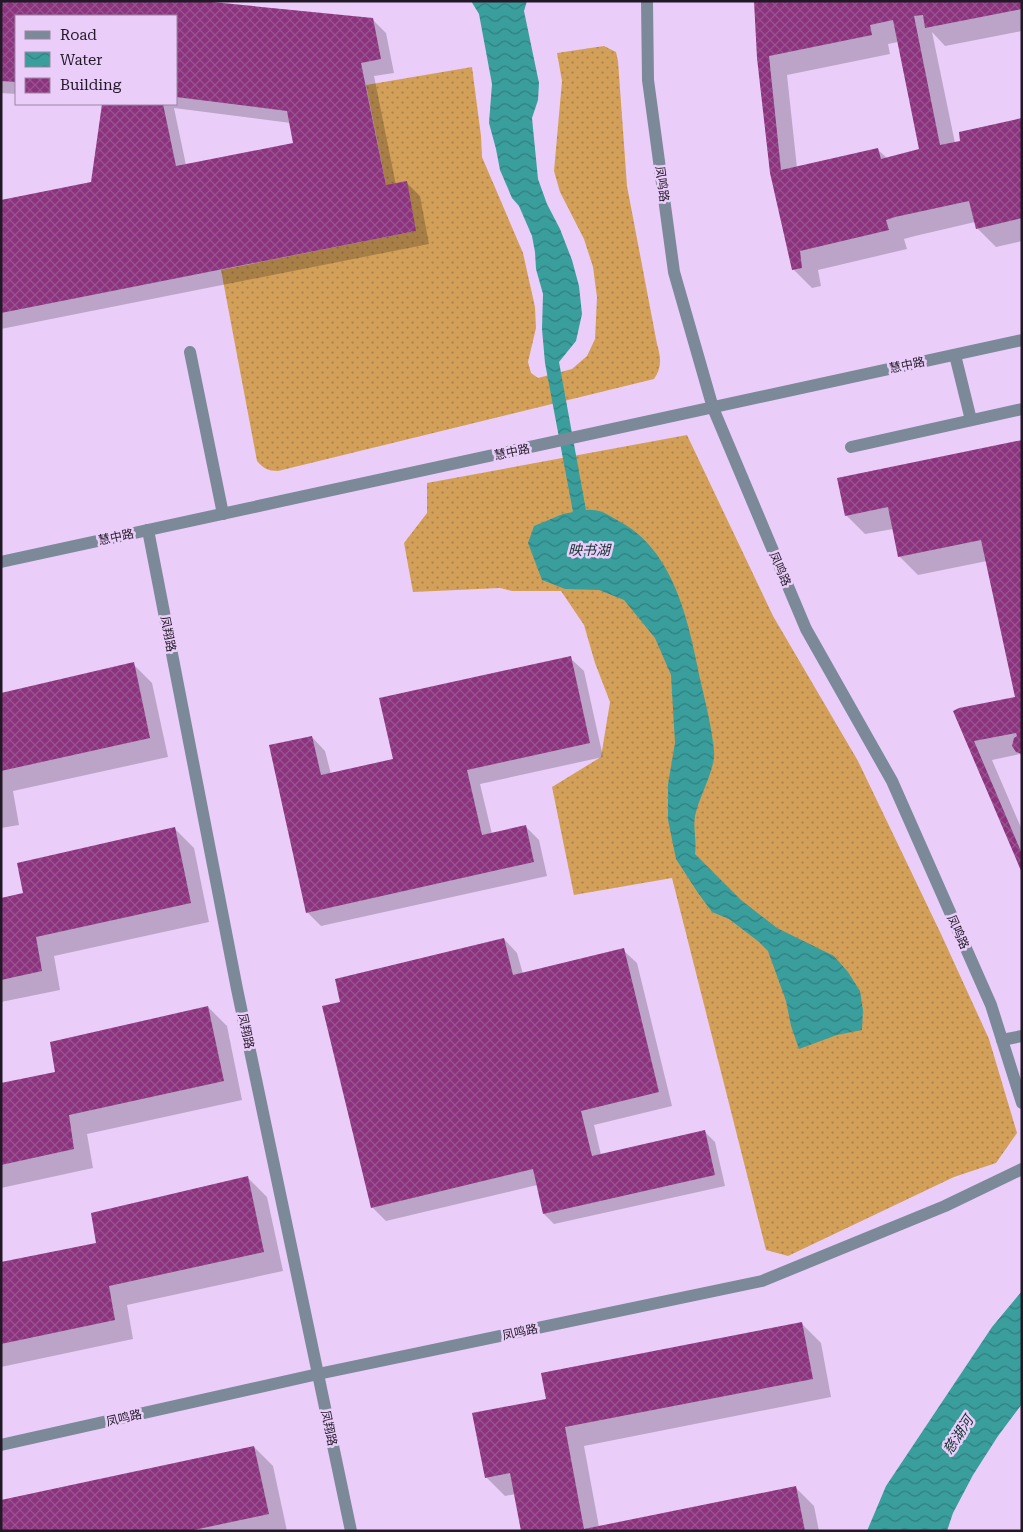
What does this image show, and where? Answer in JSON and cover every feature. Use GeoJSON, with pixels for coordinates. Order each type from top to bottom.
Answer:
{"type":"FeatureCollection","features":[{"type":"Feature","properties":{"kind":"street","name":"凤鸣路"},"geometry":{"type":"LineString","coordinates":[[647,1],[648,80],[674,272],[713,408],[806,629],[892,781],[991,1005],[1022,1104]]}},
{"type":"Feature","properties":{"kind":"street","name":"慧中路"},"geometry":{"type":"LineString","coordinates":[[1,562],[1022,340]]}},
{"type":"Feature","properties":{"kind":"street"},"geometry":{"type":"LineString","coordinates":[[190,352],[223,514]]}},
{"type":"Feature","properties":{"kind":"street"},"geometry":{"type":"LineString","coordinates":[[955,355],[971,420]]}},
{"type":"Feature","properties":{"kind":"street"},"geometry":{"type":"LineString","coordinates":[[851,448],[1022,409]]}},
{"type":"Feature","properties":{"kind":"street","name":"凤翔路"},"geometry":{"type":"LineString","coordinates":[[148,530],[237,989],[351,1531]]}},
{"type":"Feature","properties":{"kind":"street"},"geometry":{"type":"LineString","coordinates":[[1002,1040],[1022,1036]]}},
{"type":"Feature","properties":{"kind":"street","name":"凤鸣路"},"geometry":{"type":"LineString","coordinates":[[1,1445],[318,1374],[762,1281],[945,1206],[1022,1169]]}},
{"type":"Feature","properties":{"kind":"shaded area"},"geometry":{"type":"Polygon","coordinates":[[[604,46],[616,52],[618,61],[627,186],[660,358],[660,367],[654,379],[278,471],[269,470],[261,466],[257,461],[221,270],[415,231],[386,185],[366,85],[472,67],[482,157],[523,253],[535,307],[536,328],[528,362],[531,373],[538,378],[572,369],[587,356],[595,339],[597,297],[593,267],[584,239],[560,192],[554,171],[562,81],[557,53],[604,46]]]}},
{"type":"Feature","properties":{"kind":"shaded area"},"geometry":{"type":"Polygon","coordinates":[[[687,435],[773,616],[858,761],[941,934],[989,1039],[1017,1133],[996,1163],[954,1177],[788,1256],[766,1250],[672,878],[574,895],[552,787],[601,757],[610,702],[595,663],[584,625],[561,591],[512,591],[500,588],[413,592],[404,543],[427,513],[427,483],[687,435]]]}},
{"type":"Feature","properties":{"kind":"water","name":"映书湖"},"geometry":{"type":"Polygon","coordinates":[[[471,1],[527,1],[524,11],[539,83],[538,100],[532,118],[538,179],[572,260],[579,286],[582,314],[576,341],[559,362],[586,510],[602,512],[637,533],[653,550],[666,569],[677,591],[685,614],[709,717],[714,751],[713,765],[695,817],[695,854],[741,900],[777,928],[834,956],[848,972],[860,991],[863,1010],[862,1030],[837,1035],[799,1049],[791,1026],[786,1001],[768,951],[729,919],[712,912],[676,859],[668,820],[668,784],[675,743],[671,675],[655,638],[624,600],[599,590],[565,589],[542,580],[528,543],[534,526],[573,512],[545,363],[542,329],[543,294],[536,269],[532,236],[500,170],[489,123],[492,84],[479,14],[471,1]]]}},
{"type":"Feature","properties":{"kind":"water","name":"慈湖河"},"geometry":{"type":"Polygon","coordinates":[[[1022,1291],[1022,1404],[998,1436],[973,1475],[953,1513],[947,1531],[867,1531],[886,1486],[992,1327],[1022,1291]]]}},
{"type":"Feature","properties":{"kind":"building"},"geometry":{"type":"Polygon","coordinates":[[[1,1],[202,1],[373,18],[381,59],[361,63],[386,185],[407,181],[416,231],[1,313],[1,200],[91,182],[102,105],[163,105],[176,166],[293,143],[287,111],[178,97],[178,15],[15,15],[15,82],[1,81],[1,1]]]}},
{"type":"Feature","properties":{"kind":"building"},"geometry":{"type":"Polygon","coordinates":[[[754,1],[1022,1],[1022,9],[925,28],[923,15],[914,16],[940,145],[960,141],[959,132],[1022,118],[1022,218],[976,229],[969,201],[895,217],[886,220],[889,230],[800,251],[802,268],[792,270],[770,173],[757,58],[754,1]],[[893,20],[870,25],[872,35],[769,56],[781,170],[878,148],[881,159],[919,149],[893,20]]]}},
{"type":"Feature","properties":{"kind":"building"},"geometry":{"type":"Polygon","coordinates":[[[1022,440],[1022,754],[1016,752],[1012,746],[1014,738],[1017,736],[1016,733],[974,741],[1022,854],[1022,873],[953,711],[959,708],[1015,697],[981,540],[898,557],[888,507],[845,516],[837,478],[1022,440]]]}},
{"type":"Feature","properties":{"kind":"building"},"geometry":{"type":"Polygon","coordinates":[[[571,656],[590,743],[467,770],[482,835],[526,825],[534,862],[306,913],[269,745],[312,736],[321,775],[393,759],[379,698],[571,656]]]}},
{"type":"Feature","properties":{"kind":"building"},"geometry":{"type":"Polygon","coordinates":[[[134,662],[150,738],[1,771],[1,693],[134,662]]]}},
{"type":"Feature","properties":{"kind":"building"},"geometry":{"type":"Polygon","coordinates":[[[175,827],[191,903],[36,937],[42,971],[1,980],[1,898],[23,893],[17,863],[175,827]]]}},
{"type":"Feature","properties":{"kind":"building"},"geometry":{"type":"Polygon","coordinates":[[[504,938],[513,975],[624,948],[659,1092],[581,1111],[592,1156],[705,1130],[715,1175],[543,1214],[533,1169],[371,1208],[322,1006],[340,1002],[335,979],[504,938]]]}},
{"type":"Feature","properties":{"kind":"building"},"geometry":{"type":"Polygon","coordinates":[[[208,1006],[224,1081],[69,1115],[74,1149],[1,1165],[1,1083],[55,1072],[50,1042],[208,1006]]]}},
{"type":"Feature","properties":{"kind":"building"},"geometry":{"type":"Polygon","coordinates":[[[248,1176],[264,1252],[109,1286],[115,1320],[1,1344],[1,1262],[96,1243],[91,1213],[248,1176]]]}},
{"type":"Feature","properties":{"kind":"building"},"geometry":{"type":"Polygon","coordinates":[[[802,1322],[813,1379],[565,1427],[584,1529],[796,1486],[805,1531],[521,1531],[510,1473],[485,1478],[472,1413],[546,1399],[541,1373],[802,1322]]]}},
{"type":"Feature","properties":{"kind":"building"},"geometry":{"type":"Polygon","coordinates":[[[254,1446],[269,1514],[189,1531],[1,1531],[1,1500],[254,1446]]]}}]}
